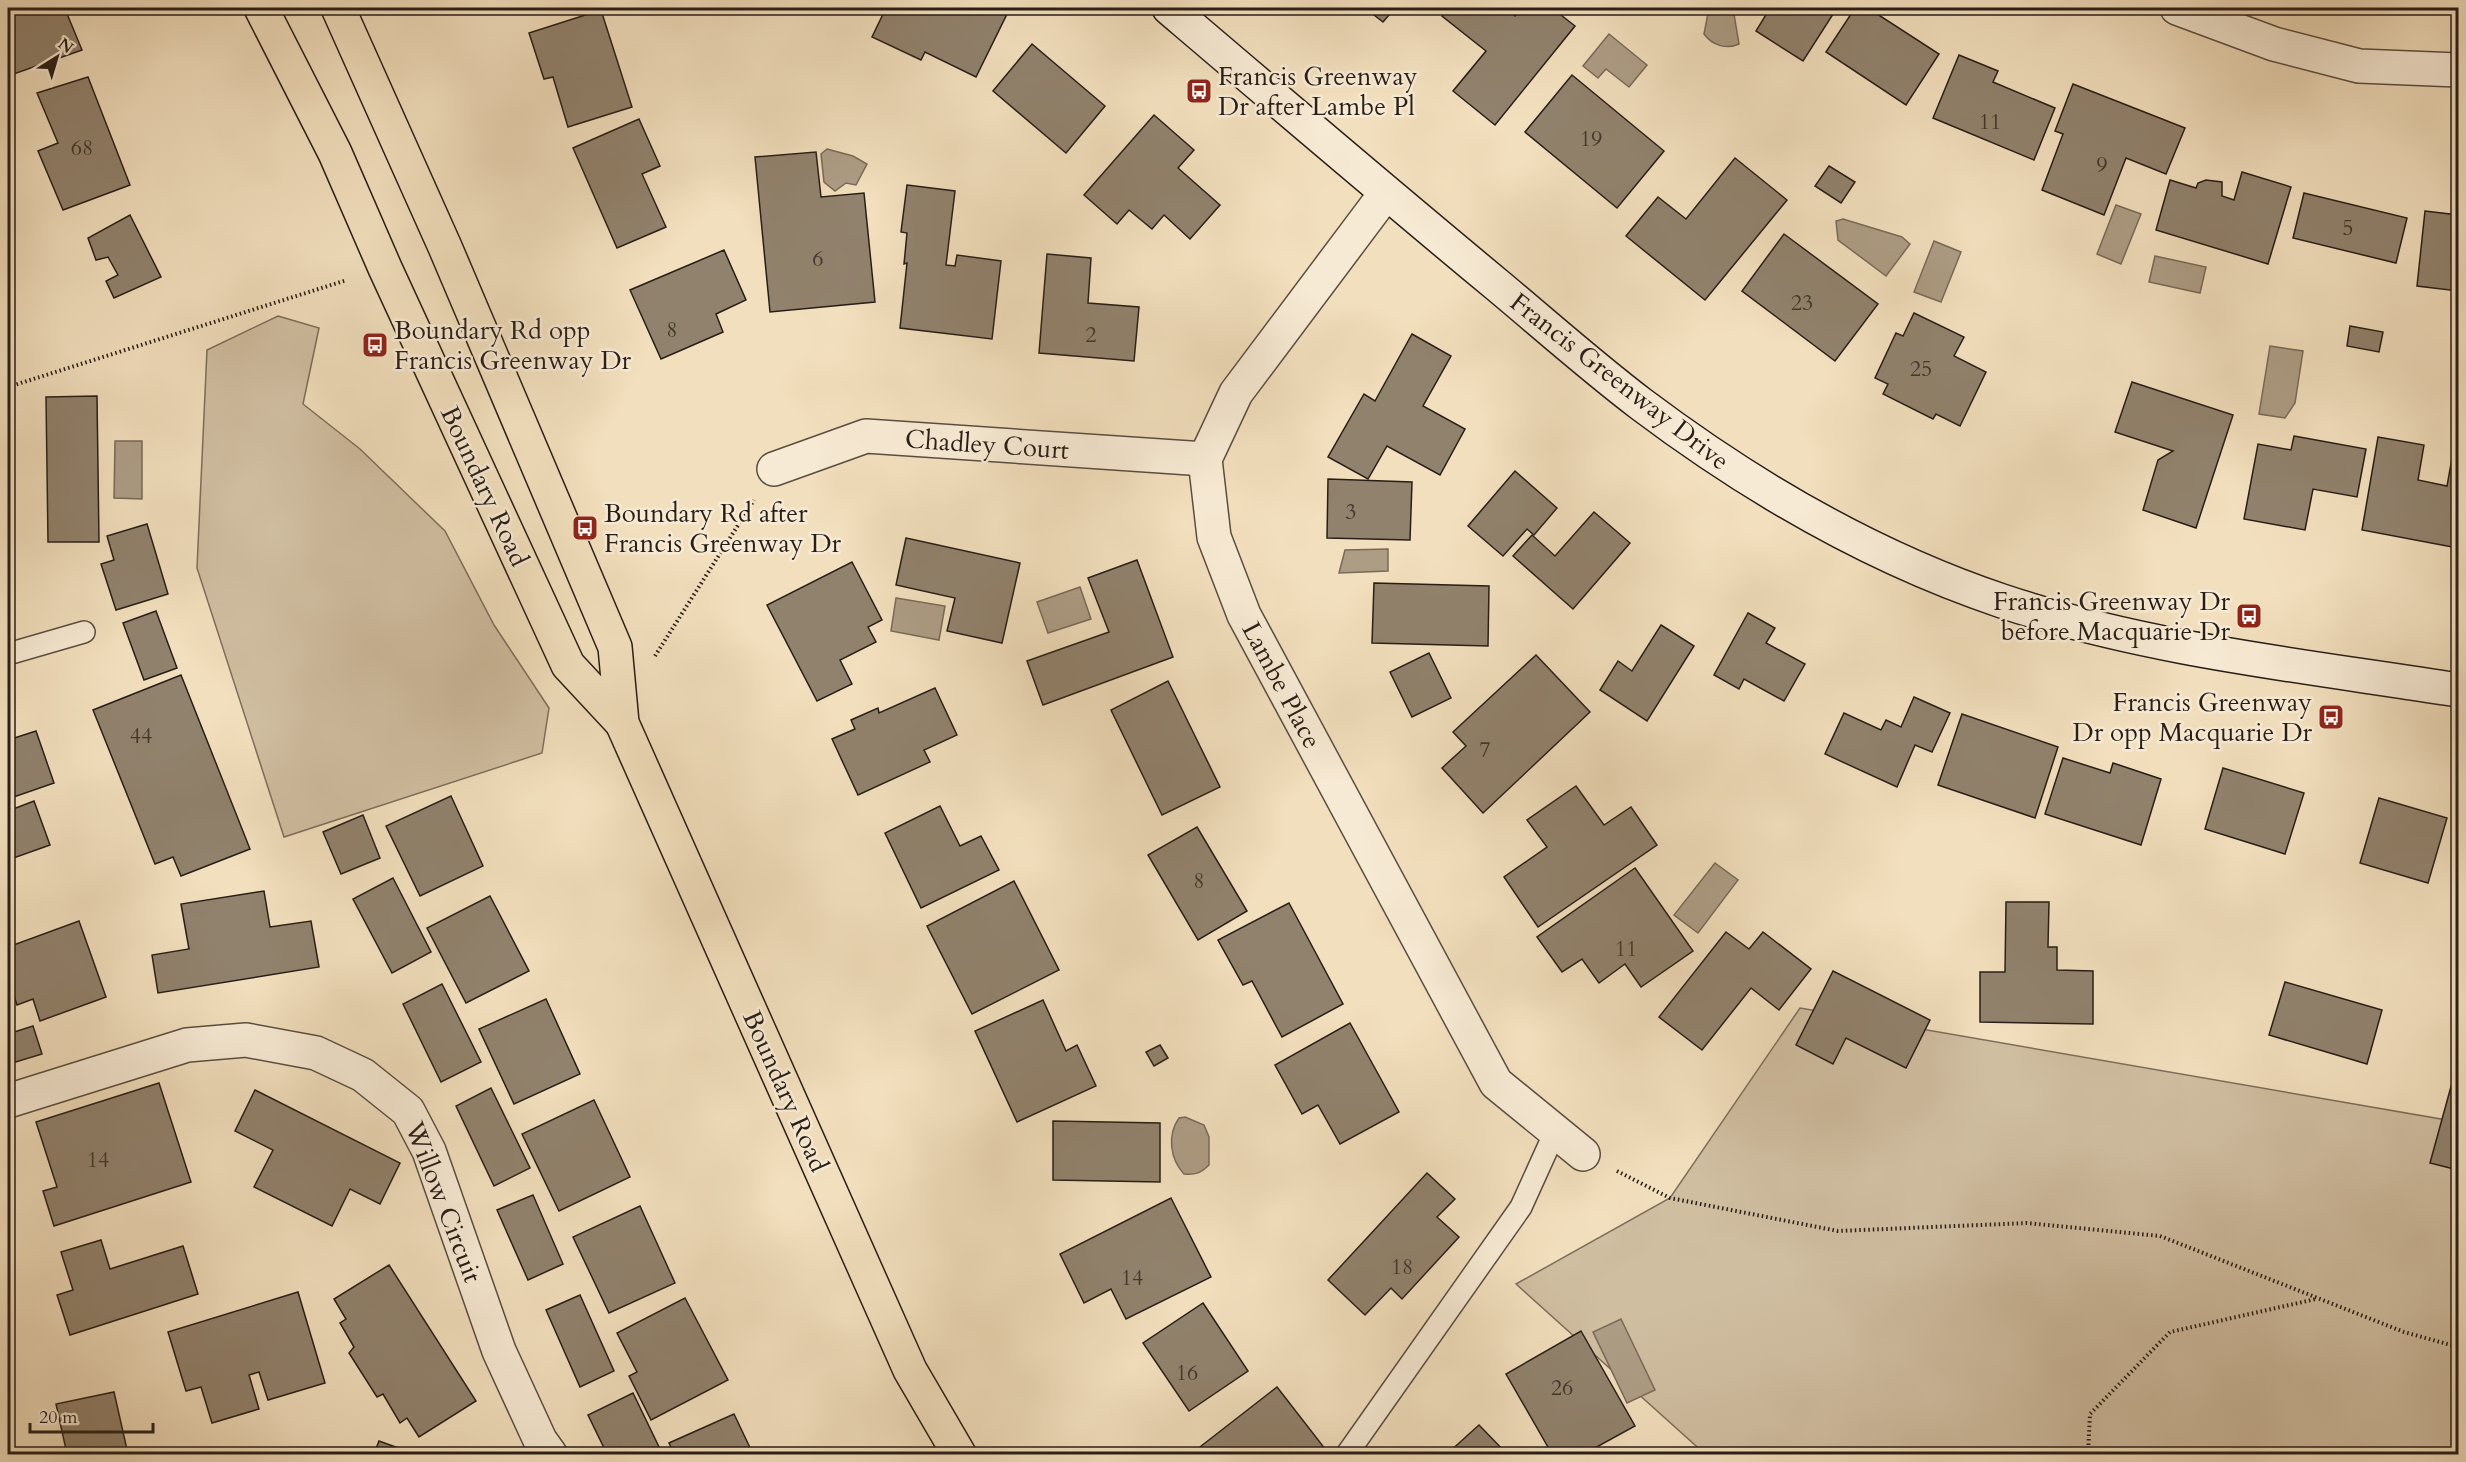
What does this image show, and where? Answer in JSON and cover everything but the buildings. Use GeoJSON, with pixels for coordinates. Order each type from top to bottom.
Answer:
{"type":"FeatureCollection","features":[{"type":"Feature","properties":{"kind":"main road","name":"Boundary Road"},"geometry":{"type":"LineString","coordinates":[[261,8],[334,153],[568,665],[622,723]]}},
{"type":"Feature","properties":{"kind":"main road","name":"Boundary Road"},"geometry":{"type":"LineString","coordinates":[[344,13],[615,648],[622,723],[910,1370],[959,1455]]}},
{"type":"Feature","properties":{"kind":"street","name":"Francis Greenway Drive"},"geometry":{"type":"LineString","coordinates":[[1169,8],[1386,193],[1639,402],[1732,469],[1836,530],[2000,600],[2084,625],[2167,644],[2458,690]]}},
{"type":"Feature","properties":{"kind":"street"},"geometry":{"type":"LineString","coordinates":[[2177,8],[2274,44],[2359,66],[2458,70]]}},
{"type":"Feature","properties":{"kind":"street"},"geometry":{"type":"LineString","coordinates":[[1205,459],[1236,393],[1386,193]]}},
{"type":"Feature","properties":{"kind":"street","name":"Chadley Court"},"geometry":{"type":"LineString","coordinates":[[774,470],[866,436],[1205,459]]}},
{"type":"Feature","properties":{"kind":"street","name":"Lambe Place"},"geometry":{"type":"LineString","coordinates":[[1205,459],[1214,537],[1244,615],[1496,1083],[1583,1154]]}},
{"type":"Feature","properties":{"kind":"street","name":"Willow Circuit"},"geometry":{"type":"LineString","coordinates":[[8,1101],[187,1045],[246,1040],[316,1053],[363,1075],[408,1111],[429,1150],[500,1351],[550,1455]]}},
{"type":"Feature","properties":{"kind":"lane"},"geometry":{"type":"LineString","coordinates":[[8,654],[84,632]]}},
{"type":"Feature","properties":{"kind":"lane"},"geometry":{"type":"LineString","coordinates":[[1347,1455],[1521,1207],[1555,1132]]}},
{"type":"Feature","properties":{"kind":"path"},"geometry":{"type":"LineString","coordinates":[[8,387],[347,280]]}},
{"type":"Feature","properties":{"kind":"path"},"geometry":{"type":"LineString","coordinates":[[654,659],[774,470]]}},
{"type":"Feature","properties":{"kind":"path"},"geometry":{"type":"LineString","coordinates":[[1583,1154],[1670,1198],[1838,1231],[2027,1223],[2160,1236],[2404,1332],[2458,1347]]}},
{"type":"Feature","properties":{"kind":"path"},"geometry":{"type":"LineString","coordinates":[[2088,1455],[2090,1414],[2169,1332],[2317,1299]]}},
{"type":"Feature","properties":{"kind":"shaded area"},"geometry":{"type":"Polygon","coordinates":[[[1709,8],[1733,8],[1739,44],[1729,47],[1720,45],[1711,41],[1704,34],[1709,8]]]}},
{"type":"Feature","properties":{"kind":"shaded area"},"geometry":{"type":"Polygon","coordinates":[[[1609,34],[1647,65],[1629,87],[1606,69],[1598,78],[1583,66],[1609,34]]]}},
{"type":"Feature","properties":{"kind":"shaded area"},"geometry":{"type":"Polygon","coordinates":[[[827,149],[853,156],[867,164],[856,185],[846,183],[835,191],[824,182],[821,154],[827,149]]]}},
{"type":"Feature","properties":{"kind":"shaded area"},"geometry":{"type":"Polygon","coordinates":[[[2116,205],[2141,214],[2121,264],[2097,254],[2116,205]]]}},
{"type":"Feature","properties":{"kind":"shaded area"},"geometry":{"type":"Polygon","coordinates":[[[1843,219],[1902,237],[1910,244],[1886,276],[1838,240],[1836,221],[1843,219]]]}},
{"type":"Feature","properties":{"kind":"shaded area"},"geometry":{"type":"Polygon","coordinates":[[[1934,241],[1961,252],[1941,302],[1914,292],[1934,241]]]}},
{"type":"Feature","properties":{"kind":"shaded area"},"geometry":{"type":"Polygon","coordinates":[[[2155,256],[2206,267],[2200,293],[2149,282],[2155,256]]]}},
{"type":"Feature","properties":{"kind":"shaded area"},"geometry":{"type":"Polygon","coordinates":[[[278,316],[319,328],[303,404],[360,449],[445,531],[494,625],[549,708],[542,753],[284,837],[197,568],[207,350],[278,316]]]}},
{"type":"Feature","properties":{"kind":"shaded area"},"geometry":{"type":"Polygon","coordinates":[[[2270,346],[2303,351],[2295,403],[2285,418],[2259,414],[2270,346]]]}},
{"type":"Feature","properties":{"kind":"shaded area"},"geometry":{"type":"Polygon","coordinates":[[[115,441],[142,441],[142,499],[114,498],[115,441]]]}},
{"type":"Feature","properties":{"kind":"shaded area"},"geometry":{"type":"Polygon","coordinates":[[[1388,549],[1388,571],[1339,573],[1345,550],[1388,549]]]}},
{"type":"Feature","properties":{"kind":"shaded area"},"geometry":{"type":"Polygon","coordinates":[[[1080,587],[1091,619],[1048,633],[1037,602],[1080,587]]]}},
{"type":"Feature","properties":{"kind":"shaded area"},"geometry":{"type":"Polygon","coordinates":[[[896,598],[945,606],[939,640],[891,631],[896,598]]]}},
{"type":"Feature","properties":{"kind":"shaded area"},"geometry":{"type":"Polygon","coordinates":[[[1715,863],[1738,880],[1698,933],[1674,915],[1715,863]]]}},
{"type":"Feature","properties":{"kind":"shaded area"},"geometry":{"type":"Polygon","coordinates":[[[1800,1008],[2458,1122],[2458,1454],[1705,1454],[1516,1284],[1670,1198],[1800,1008]]]}},
{"type":"Feature","properties":{"kind":"shaded area"},"geometry":{"type":"Polygon","coordinates":[[[1185,1117],[1204,1125],[1209,1137],[1209,1165],[1195,1174],[1184,1174],[1173,1154],[1172,1139],[1175,1125],[1179,1118],[1185,1117]]]}},
{"type":"Feature","properties":{"kind":"shaded area"},"geometry":{"type":"Polygon","coordinates":[[[1621,1319],[1655,1390],[1627,1403],[1593,1332],[1621,1319]]]}},
{"type":"Feature","properties":{"kind":"place","name":"Francis Greenway Dr after Lambe Pl"},"geometry":{"type":"Point","coordinates":[1199,91]}},
{"type":"Feature","properties":{"kind":"place","name":"Boundary Rd opp Francis Greenway Dr"},"geometry":{"type":"Point","coordinates":[375,345]}},
{"type":"Feature","properties":{"kind":"place","name":"Boundary Rd after Francis Greenway Dr"},"geometry":{"type":"Point","coordinates":[585,528]}},
{"type":"Feature","properties":{"kind":"place","name":"Francis Greenway Dr before Macquarie Dr"},"geometry":{"type":"Point","coordinates":[2249,616]}},
{"type":"Feature","properties":{"kind":"place","name":"Francis Greenway Dr opp Macquarie Dr"},"geometry":{"type":"Point","coordinates":[2331,717]}}]}
